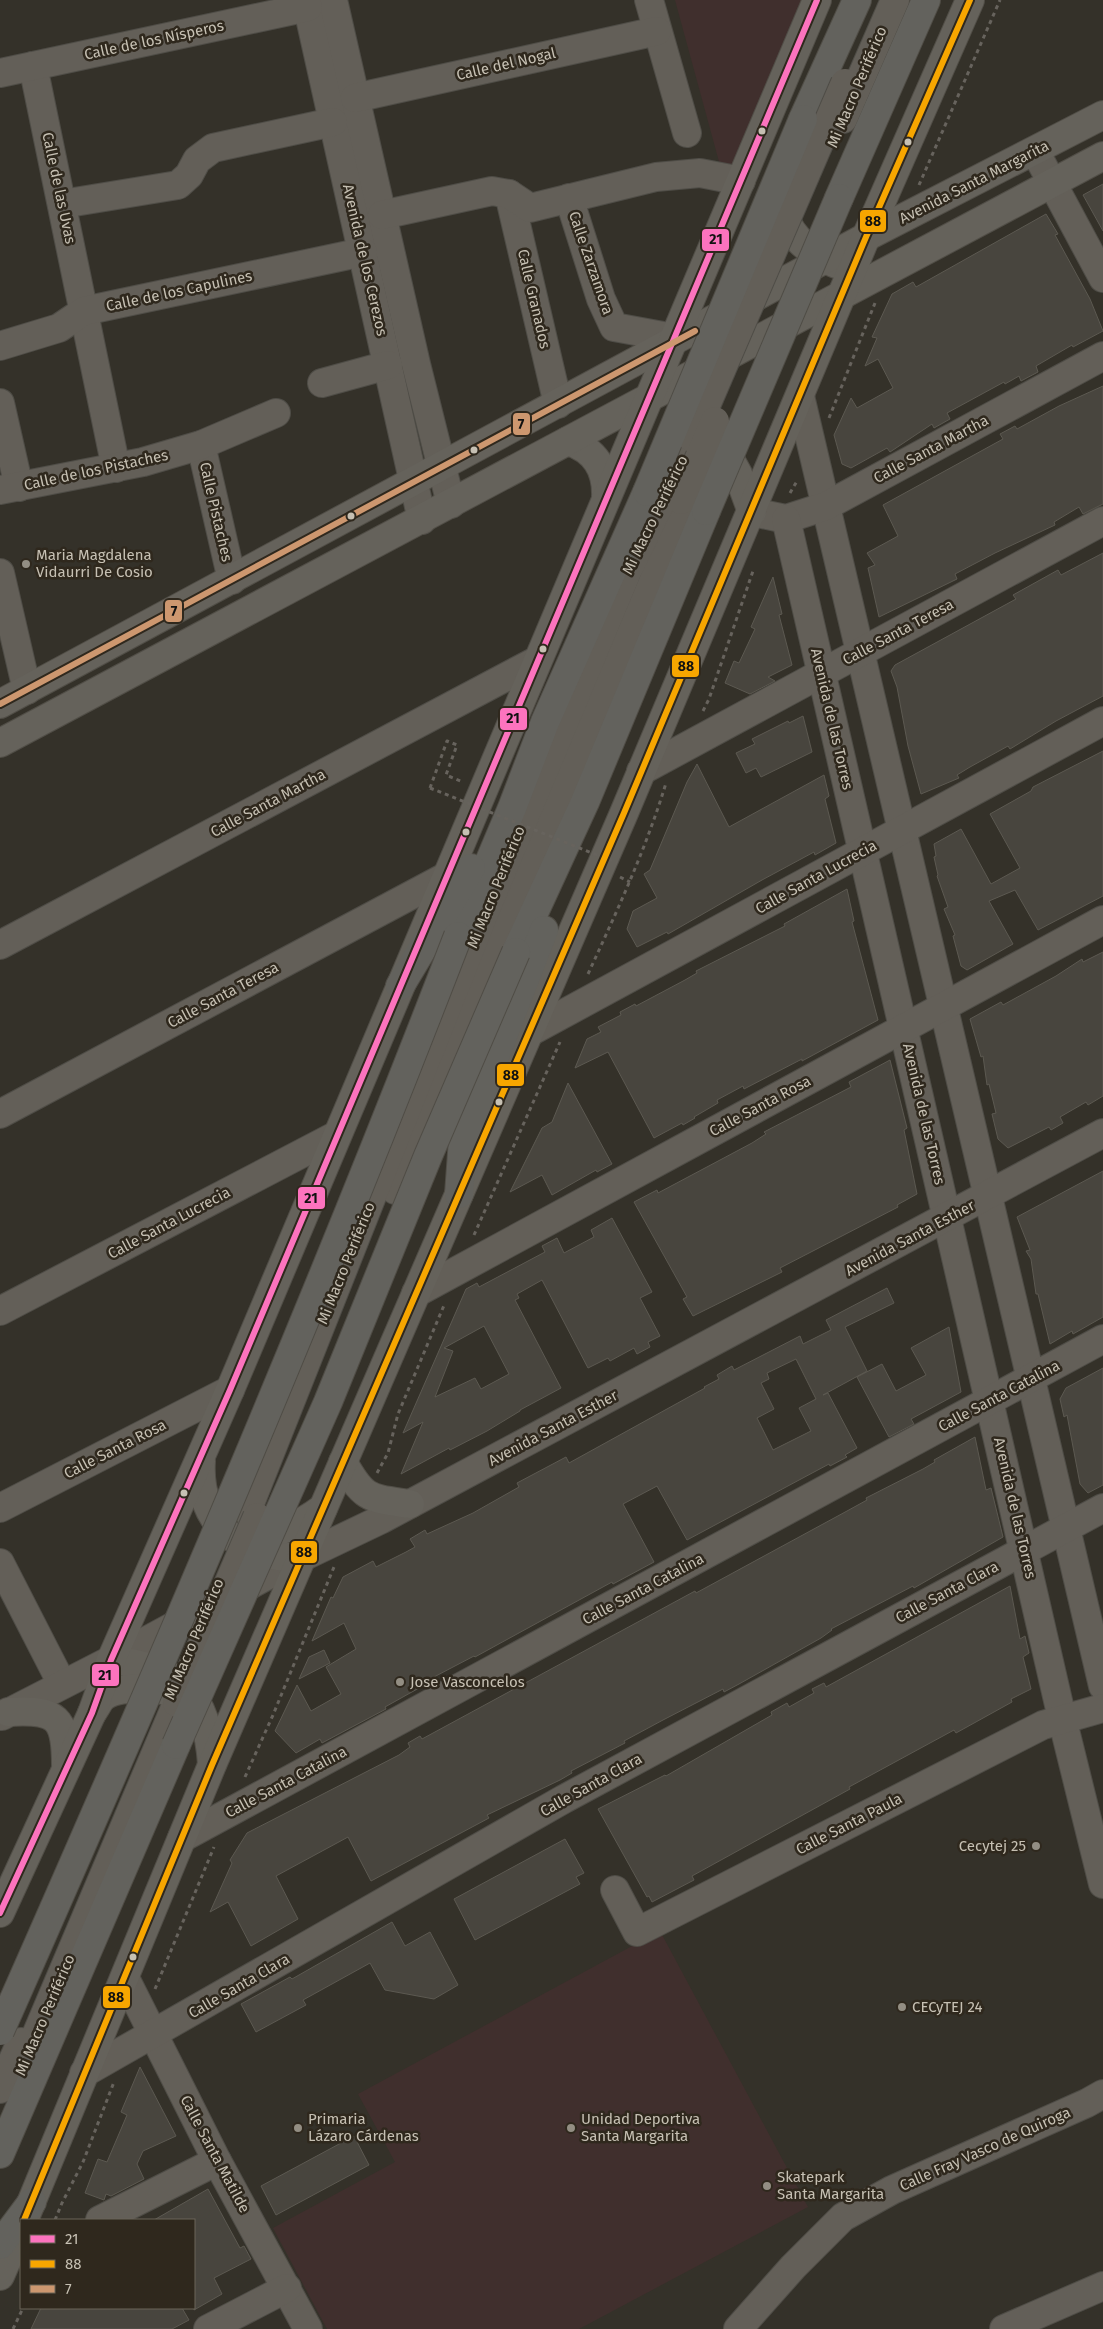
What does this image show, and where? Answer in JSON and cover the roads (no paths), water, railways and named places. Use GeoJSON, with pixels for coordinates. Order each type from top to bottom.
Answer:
{"type":"FeatureCollection","features":[{"type":"Feature","properties":{"kind":"highway"},"geometry":{"type":"LineString","coordinates":[[0,2031],[95,1816],[259,1434],[545,722],[647,492],[804,119],[857,0]]}},
{"type":"Feature","properties":{"kind":"highway"},"geometry":{"type":"LineString","coordinates":[[0,2154],[176,1745],[328,1402],[428,1156],[516,952],[585,802],[839,198],[926,0]]}},
{"type":"Feature","properties":{"kind":"highway"},"geometry":{"type":"LineString","coordinates":[[400,986],[465,880],[545,722]]}},
{"type":"Feature","properties":{"kind":"highway"},"geometry":{"type":"LineString","coordinates":[[459,1194],[464,1139],[561,884],[568,840]]}},
{"type":"Feature","properties":{"kind":"highway"},"geometry":{"type":"LineString","coordinates":[[14,2243],[20,2229]]}},
{"type":"Feature","properties":{"kind":"main road"},"geometry":{"type":"LineString","coordinates":[[0,1913],[92,1713],[111,1660],[230,1390],[606,497],[658,389],[673,341],[817,0]]}},
{"type":"Feature","properties":{"kind":"main road"},"geometry":{"type":"LineString","coordinates":[[28,2211],[212,1765],[641,771],[752,512],[869,231],[970,0]]}},
{"type":"Feature","properties":{"kind":"main road","name":"Avenida Santa Margarita"},"geometry":{"type":"LineString","coordinates":[[0,704],[826,260],[869,231],[1035,151],[1103,115]]}},
{"type":"Feature","properties":{"kind":"main road"},"geometry":{"type":"LineString","coordinates":[[762,129],[769,175],[779,207],[789,227],[803,246],[826,260],[854,270],[874,272],[894,268]]}},
{"type":"Feature","properties":{"kind":"main road"},"geometry":{"type":"LineString","coordinates":[[0,743],[422,520],[568,441],[658,389],[843,295],[1103,156]]}},
{"type":"Feature","properties":{"kind":"main road"},"geometry":{"type":"LineString","coordinates":[[779,207],[797,224],[819,234],[846,236],[869,231]]}},
{"type":"Feature","properties":{"kind":"main road"},"geometry":{"type":"LineString","coordinates":[[613,375],[658,389],[692,403],[721,442],[738,474],[752,512]]}},
{"type":"Feature","properties":{"kind":"main road"},"geometry":{"type":"LineString","coordinates":[[606,497],[636,467],[671,439],[689,431],[706,433],[721,442]]}},
{"type":"Feature","properties":{"kind":"main road"},"geometry":{"type":"LineString","coordinates":[[568,441],[585,448],[599,462],[605,479],[606,497]]}},
{"type":"Feature","properties":{"kind":"main road"},"geometry":{"type":"LineString","coordinates":[[201,1458],[202,1487],[209,1508],[220,1527],[243,1546],[270,1556],[302,1558]]}},
{"type":"Feature","properties":{"kind":"main road"},"geometry":{"type":"LineString","coordinates":[[343,1462],[356,1486],[374,1499],[410,1504]]}},
{"type":"Feature","properties":{"kind":"main road"},"geometry":{"type":"LineString","coordinates":[[209,1508],[247,1531],[262,1533],[281,1531],[301,1524],[323,1508]]}},
{"type":"Feature","properties":{"kind":"main road"},"geometry":{"type":"LineString","coordinates":[[111,1660],[143,1664],[169,1675],[190,1694],[183,1704]]}},
{"type":"Feature","properties":{"kind":"main road"},"geometry":{"type":"LineString","coordinates":[[92,1713],[102,1698],[127,1690],[143,1688],[174,1692],[209,1733],[212,1765]]}},
{"type":"Feature","properties":{"kind":"main road"},"geometry":{"type":"LineString","coordinates":[[4,1714],[33,1711],[56,1719],[65,1732],[66,1769]]}},
{"type":"Feature","properties":{"kind":"main road"},"geometry":{"type":"LineString","coordinates":[[0,2276],[14,2243]]}},
{"type":"Feature","properties":{"kind":"street"},"geometry":{"type":"LineString","coordinates":[[649,0],[656,31],[687,133]]}},
{"type":"Feature","properties":{"kind":"street","name":"Mi Macro Periférico"},"geometry":{"type":"LineString","coordinates":[[0,2120],[183,1704],[252,1514],[484,914],[627,572],[692,438],[879,0]]}},
{"type":"Feature","properties":{"kind":"street","name":"Mi Macro Periférico"},"geometry":{"type":"LineString","coordinates":[[252,1514],[653,582],[681,500],[895,0]]}},
{"type":"Feature","properties":{"kind":"street","name":"Calle de los Nísperos"},"geometry":{"type":"LineString","coordinates":[[0,74],[316,2]]}},
{"type":"Feature","properties":{"kind":"street","name":"Avenida de los Cerezos"},"geometry":{"type":"LineString","coordinates":[[316,2],[355,98],[363,252],[422,520]]}},
{"type":"Feature","properties":{"kind":"street","name":"Avenida de los Cerezos"},"geometry":{"type":"LineString","coordinates":[[316,2],[333,122],[360,180],[382,215],[451,504]]}},
{"type":"Feature","properties":{"kind":"street","name":"Calle del Nogal"},"geometry":{"type":"LineString","coordinates":[[355,98],[656,31]]}},
{"type":"Feature","properties":{"kind":"street","name":"Calle de las Uvas"},"geometry":{"type":"LineString","coordinates":[[33,66],[116,468]]}},
{"type":"Feature","properties":{"kind":"street"},"geometry":{"type":"LineString","coordinates":[[62,204],[178,185],[189,175],[197,160],[213,148],[333,122]]}},
{"type":"Feature","properties":{"kind":"street"},"geometry":{"type":"LineString","coordinates":[[1035,151],[1103,278]]}},
{"type":"Feature","properties":{"kind":"street"},"geometry":{"type":"LineString","coordinates":[[382,215],[492,191],[509,194],[530,208],[656,177],[700,173],[741,181]]}},
{"type":"Feature","properties":{"kind":"street","name":"Calle Granados"},"geometry":{"type":"LineString","coordinates":[[509,194],[558,404]]}},
{"type":"Feature","properties":{"kind":"street","name":"Calle Zarzamora"},"geometry":{"type":"LineString","coordinates":[[569,198],[601,299],[614,327],[673,341]]}},
{"type":"Feature","properties":{"kind":"street","name":"Calle de los Capulines"},"geometry":{"type":"LineString","coordinates":[[0,346],[59,328],[84,311],[363,252]]}},
{"type":"Feature","properties":{"kind":"street","name":"Calle Santa Martha"},"geometry":{"type":"LineString","coordinates":[[752,512],[786,519],[826,506],[1103,356]]}},
{"type":"Feature","properties":{"kind":"street"},"geometry":{"type":"LineString","coordinates":[[322,383],[388,365]]}},
{"type":"Feature","properties":{"kind":"street"},"geometry":{"type":"LineString","coordinates":[[800,396],[1103,1682]]}},
{"type":"Feature","properties":{"kind":"street"},"geometry":{"type":"LineString","coordinates":[[0,403],[10,489]]}},
{"type":"Feature","properties":{"kind":"street","name":"Calle de los Pistaches"},"geometry":{"type":"LineString","coordinates":[[10,489],[143,462],[201,445],[276,413]]}},
{"type":"Feature","properties":{"kind":"street","name":"Calle Pistaches"},"geometry":{"type":"LineString","coordinates":[[201,445],[232,580]]}},
{"type":"Feature","properties":{"kind":"street","name":"Avenida de las Torres"},"geometry":{"type":"LineString","coordinates":[[786,519],[1025,1550],[1062,1718],[1099,1848],[1103,1884]]}},
{"type":"Feature","properties":{"kind":"street","name":"Calle Santa Teresa"},"geometry":{"type":"LineString","coordinates":[[641,771],[1103,521]]}},
{"type":"Feature","properties":{"kind":"street"},"geometry":{"type":"LineString","coordinates":[[0,573],[4,607],[27,690]]}},
{"type":"Feature","properties":{"kind":"street","name":"Calle Santa Martha"},"geometry":{"type":"LineString","coordinates":[[0,945],[536,662]]}},
{"type":"Feature","properties":{"kind":"street","name":"Calle Santa Lucrecia"},"geometry":{"type":"LineString","coordinates":[[528,1033],[1103,721]]}},
{"type":"Feature","properties":{"kind":"street","name":"Calle Santa Teresa"},"geometry":{"type":"LineString","coordinates":[[0,1114],[447,876]]}},
{"type":"Feature","properties":{"kind":"street","name":"Calle Santa Rosa"},"geometry":{"type":"LineString","coordinates":[[416,1292],[1103,920]]}},
{"type":"Feature","properties":{"kind":"street","name":"Avenida Santa Esther"},"geometry":{"type":"LineString","coordinates":[[4,1714],[111,1660],[302,1558],[410,1504],[948,1218],[1103,1133]]}},
{"type":"Feature","properties":{"kind":"street","name":"Calle Santa Lucrecia"},"geometry":{"type":"LineString","coordinates":[[0,1311],[337,1135]]}},
{"type":"Feature","properties":{"kind":"street","name":"Calle Santa Catalina"},"geometry":{"type":"LineString","coordinates":[[182,1838],[1103,1340]]}},
{"type":"Feature","properties":{"kind":"street","name":"Calle Santa Rosa"},"geometry":{"type":"LineString","coordinates":[[0,1508],[230,1390]]}},
{"type":"Feature","properties":{"kind":"street","name":"Calle Santa Clara"},"geometry":{"type":"LineString","coordinates":[[84,2073],[148,2025],[1103,1508]]}},
{"type":"Feature","properties":{"kind":"street"},"geometry":{"type":"LineString","coordinates":[[0,1563],[62,1684]]}},
{"type":"Feature","properties":{"kind":"street","name":"Mi Macro Periférico"},"geometry":{"type":"LineString","coordinates":[[0,2089],[183,1704]]}},
{"type":"Feature","properties":{"kind":"street","name":"Calle Santa Paula"},"geometry":{"type":"LineString","coordinates":[[616,1890],[637,1932],[1043,1725],[1062,1718],[1103,1708]]}},
{"type":"Feature","properties":{"kind":"street","name":"Calle Santa Matilde"},"geometry":{"type":"LineString","coordinates":[[125,1978],[217,2161],[308,2329]]}},
{"type":"Feature","properties":{"kind":"street","name":"Calle Fray Vasco de Quiroga"},"geometry":{"type":"LineString","coordinates":[[738,2329],[793,2267],[843,2217],[892,2190],[1098,2106]]}},
{"type":"Feature","properties":{"kind":"street"},"geometry":{"type":"LineString","coordinates":[[102,2219],[217,2161]]}},
{"type":"Feature","properties":{"kind":"street"},"geometry":{"type":"LineString","coordinates":[[1004,2329],[1103,2286]]}},
{"type":"Feature","properties":{"kind":"street"},"geometry":{"type":"LineString","coordinates":[[208,2329],[287,2288]]}},
{"type":"Feature","properties":{"kind":"place","name":"Maria Magdalena Vidaurri De Cosio"},"geometry":{"type":"Point","coordinates":[26,564]}},
{"type":"Feature","properties":{"kind":"place","name":"Jose Vasconcelos"},"geometry":{"type":"Point","coordinates":[400,1682]}},
{"type":"Feature","properties":{"kind":"place","name":"Cecytej 25"},"geometry":{"type":"Point","coordinates":[1036,1846]}},
{"type":"Feature","properties":{"kind":"place","name":"CECyTEJ 24"},"geometry":{"type":"Point","coordinates":[902,2007]}},
{"type":"Feature","properties":{"kind":"place","name":"Primaria Lázaro Cárdenas"},"geometry":{"type":"Point","coordinates":[298,2128]}},
{"type":"Feature","properties":{"kind":"place","name":"Unidad Deportiva Santa Margarita"},"geometry":{"type":"Point","coordinates":[571,2128]}},
{"type":"Feature","properties":{"kind":"place","name":"Skatepark Santa Margarita"},"geometry":{"type":"Point","coordinates":[767,2186]}}]}
